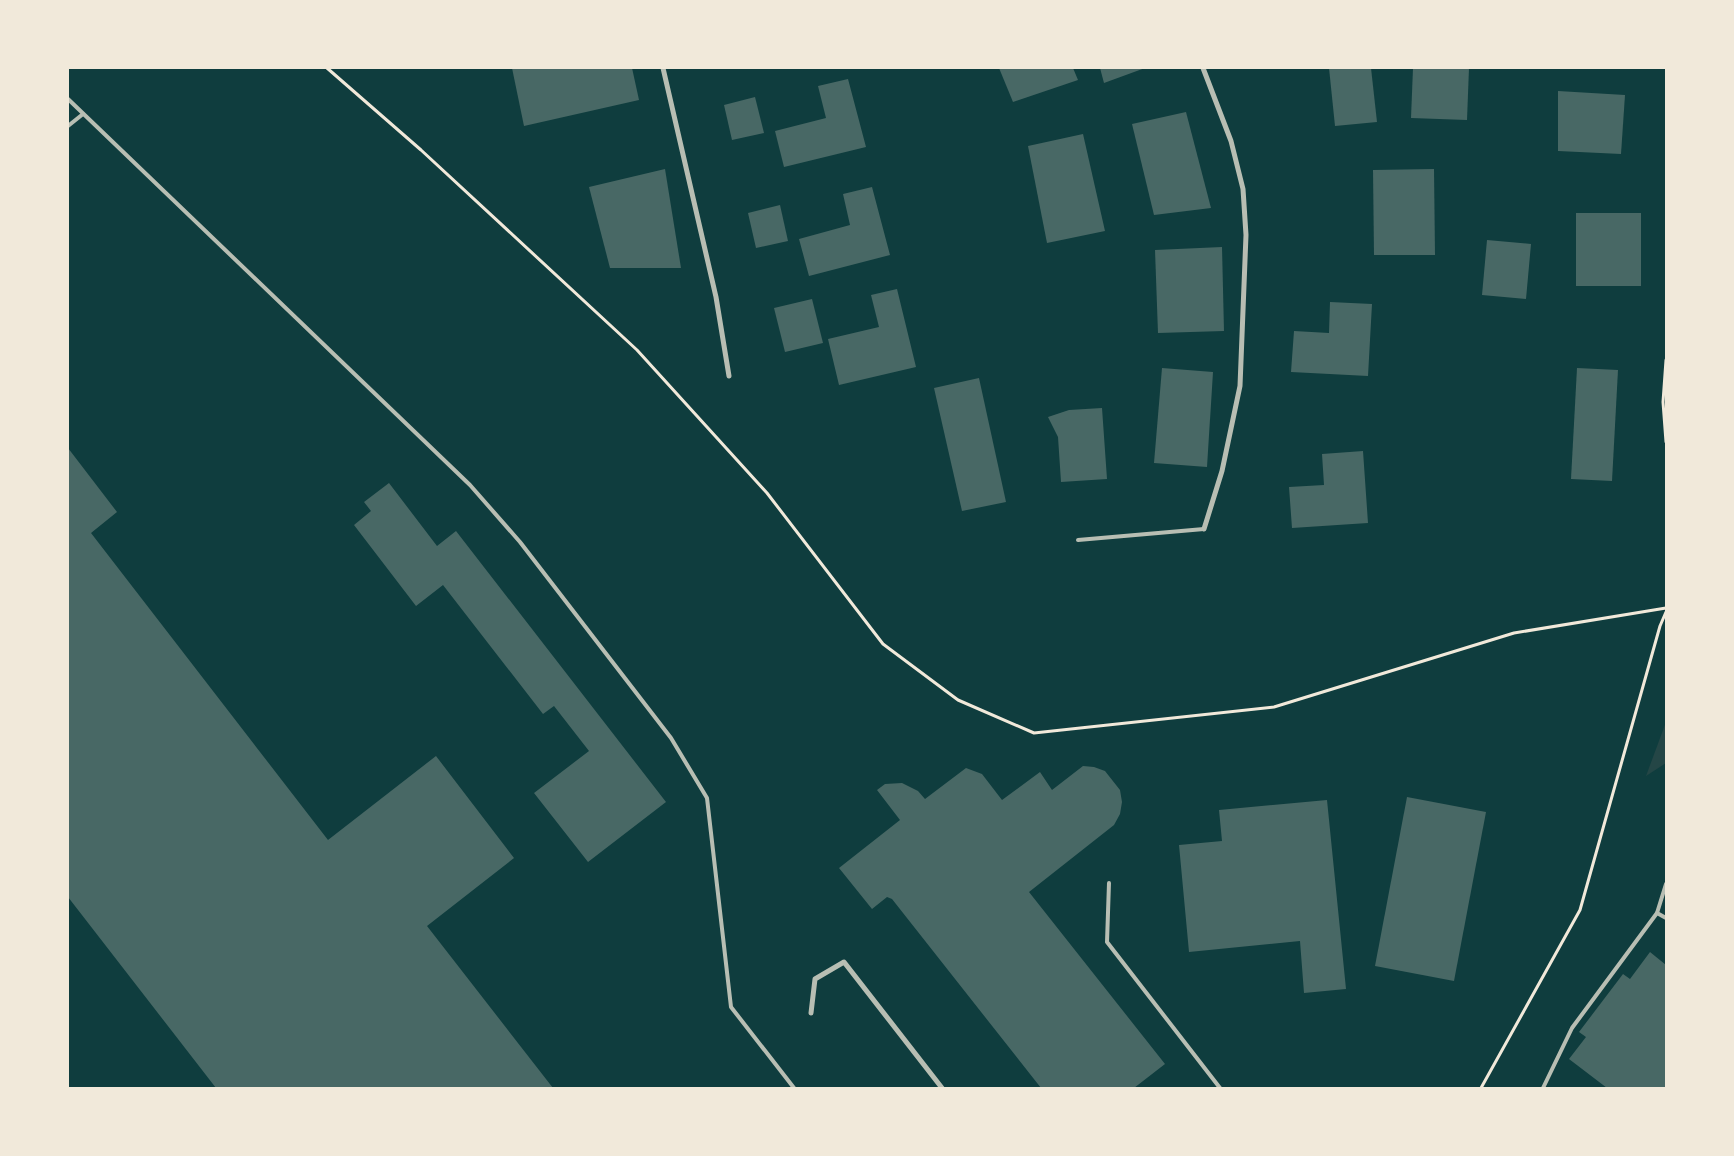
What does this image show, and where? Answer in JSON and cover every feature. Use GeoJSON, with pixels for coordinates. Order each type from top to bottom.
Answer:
{"type":"FeatureCollection","features":[{"type":"Feature","properties":{"kind":"street"},"geometry":{"type":"LineString","coordinates":[[663,68],[716,297],[729,376]]}},
{"type":"Feature","properties":{"kind":"street"},"geometry":{"type":"LineString","coordinates":[[1203,68],[1231,141],[1243,190],[1246,235],[1240,386],[1222,471],[1204,529]]}},
{"type":"Feature","properties":{"kind":"street"},"geometry":{"type":"LineString","coordinates":[[811,1012],[815,979],[844,962],[942,1088]]}},
{"type":"Feature","properties":{"kind":"lane"},"geometry":{"type":"LineString","coordinates":[[68,100],[470,485],[520,542],[671,738],[707,798],[731,1008],[794,1088]]}},
{"type":"Feature","properties":{"kind":"lane"},"geometry":{"type":"LineString","coordinates":[[68,126],[83,114]]}},
{"type":"Feature","properties":{"kind":"lane"},"geometry":{"type":"LineString","coordinates":[[1078,540],[1204,529]]}},
{"type":"Feature","properties":{"kind":"lane"},"geometry":{"type":"LineString","coordinates":[[1109,883],[1107,942],[1220,1088]]}},
{"type":"Feature","properties":{"kind":"lane"},"geometry":{"type":"LineString","coordinates":[[1544,1088],[1572,1028],[1657,912],[1666,884]]}},
{"type":"Feature","properties":{"kind":"lane"},"geometry":{"type":"LineString","coordinates":[[1657,912],[1666,918]]}},
{"type":"Feature","properties":{"kind":"path"},"geometry":{"type":"LineString","coordinates":[[327,68],[421,150],[638,350],[766,493],[883,644],[958,700],[1034,734],[1274,707],[1514,633],[1666,608]]}},
{"type":"Feature","properties":{"kind":"path"},"geometry":{"type":"LineString","coordinates":[[1666,360],[1663,402],[1666,442]]}},
{"type":"Feature","properties":{"kind":"path"},"geometry":{"type":"LineString","coordinates":[[1481,1088],[1580,910],[1660,626],[1666,612]]}},
{"type":"Feature","properties":{"kind":"shaded area"},"geometry":{"type":"Polygon","coordinates":[[[1666,722],[1666,763],[1646,776],[1666,722]]]}},
{"type":"Feature","properties":{"kind":"building"},"geometry":{"type":"Polygon","coordinates":[[[512,68],[632,68],[639,100],[524,126],[512,68]]]}},
{"type":"Feature","properties":{"kind":"building"},"geometry":{"type":"Polygon","coordinates":[[[999,68],[1073,68],[1078,80],[1013,102],[999,68]]]}},
{"type":"Feature","properties":{"kind":"building"},"geometry":{"type":"Polygon","coordinates":[[[1100,68],[1145,68],[1104,83],[1100,68]]]}},
{"type":"Feature","properties":{"kind":"building"},"geometry":{"type":"Polygon","coordinates":[[[1329,68],[1371,68],[1377,122],[1335,126],[1329,68]]]}},
{"type":"Feature","properties":{"kind":"building"},"geometry":{"type":"Polygon","coordinates":[[[1413,68],[1469,68],[1467,120],[1411,118],[1413,68]]]}},
{"type":"Feature","properties":{"kind":"building"},"geometry":{"type":"Polygon","coordinates":[[[848,79],[866,147],[784,167],[775,131],[826,118],[818,86],[848,79]]]}},
{"type":"Feature","properties":{"kind":"building"},"geometry":{"type":"Polygon","coordinates":[[[1558,91],[1625,95],[1621,154],[1558,151],[1558,91]]]}},
{"type":"Feature","properties":{"kind":"building"},"geometry":{"type":"Polygon","coordinates":[[[755,97],[764,133],[732,140],[724,105],[755,97]]]}},
{"type":"Feature","properties":{"kind":"building"},"geometry":{"type":"Polygon","coordinates":[[[1186,112],[1211,208],[1154,215],[1132,124],[1186,112]]]}},
{"type":"Feature","properties":{"kind":"building"},"geometry":{"type":"Polygon","coordinates":[[[1083,134],[1105,231],[1047,243],[1028,146],[1083,134]]]}},
{"type":"Feature","properties":{"kind":"building"},"geometry":{"type":"Polygon","coordinates":[[[665,169],[681,268],[610,268],[589,187],[665,169]]]}},
{"type":"Feature","properties":{"kind":"building"},"geometry":{"type":"Polygon","coordinates":[[[1434,169],[1435,255],[1374,255],[1373,170],[1434,169]]]}},
{"type":"Feature","properties":{"kind":"building"},"geometry":{"type":"Polygon","coordinates":[[[872,187],[890,255],[809,276],[799,239],[850,225],[843,194],[872,187]]]}},
{"type":"Feature","properties":{"kind":"building"},"geometry":{"type":"Polygon","coordinates":[[[780,205],[788,241],[756,248],[748,213],[780,205]]]}},
{"type":"Feature","properties":{"kind":"building"},"geometry":{"type":"Polygon","coordinates":[[[1576,213],[1641,213],[1641,286],[1576,286],[1576,213]]]}},
{"type":"Feature","properties":{"kind":"building"},"geometry":{"type":"Polygon","coordinates":[[[1487,240],[1531,244],[1526,299],[1482,295],[1487,240]]]}},
{"type":"Feature","properties":{"kind":"building"},"geometry":{"type":"Polygon","coordinates":[[[1222,247],[1224,331],[1158,333],[1155,250],[1222,247]]]}},
{"type":"Feature","properties":{"kind":"building"},"geometry":{"type":"Polygon","coordinates":[[[897,289],[916,367],[839,385],[828,339],[879,327],[871,295],[897,289]]]}},
{"type":"Feature","properties":{"kind":"building"},"geometry":{"type":"Polygon","coordinates":[[[812,299],[823,343],[785,352],[774,308],[812,299]]]}},
{"type":"Feature","properties":{"kind":"building"},"geometry":{"type":"Polygon","coordinates":[[[1330,302],[1372,304],[1368,376],[1291,372],[1294,331],[1329,333],[1330,302]]]}},
{"type":"Feature","properties":{"kind":"building"},"geometry":{"type":"Polygon","coordinates":[[[1162,368],[1213,372],[1207,467],[1154,463],[1162,368]]]}},
{"type":"Feature","properties":{"kind":"building"},"geometry":{"type":"Polygon","coordinates":[[[1577,368],[1618,370],[1612,481],[1571,479],[1577,368]]]}},
{"type":"Feature","properties":{"kind":"building"},"geometry":{"type":"Polygon","coordinates":[[[979,378],[1006,502],[962,511],[934,388],[979,378]]]}},
{"type":"Feature","properties":{"kind":"building"},"geometry":{"type":"Polygon","coordinates":[[[1102,408],[1107,479],[1061,482],[1058,437],[1048,417],[1069,410],[1102,408]]]}},
{"type":"Feature","properties":{"kind":"building"},"geometry":{"type":"Polygon","coordinates":[[[68,448],[117,512],[91,533],[328,840],[436,756],[514,858],[427,926],[553,1088],[216,1088],[68,897],[68,448]]]}},
{"type":"Feature","properties":{"kind":"building"},"geometry":{"type":"Polygon","coordinates":[[[1363,451],[1368,523],[1292,528],[1289,487],[1324,485],[1322,454],[1363,451]]]}},
{"type":"Feature","properties":{"kind":"building"},"geometry":{"type":"Polygon","coordinates":[[[389,483],[437,546],[456,531],[666,802],[588,862],[534,793],[589,751],[554,706],[543,714],[443,585],[416,606],[354,525],[371,511],[364,502],[389,483]]]}},
{"type":"Feature","properties":{"kind":"building"},"geometry":{"type":"Polygon","coordinates":[[[1083,766],[1105,771],[1120,790],[1122,802],[1120,814],[1114,825],[1029,892],[1165,1064],[1134,1088],[1041,1088],[892,899],[887,897],[872,909],[839,868],[900,820],[877,790],[885,784],[902,783],[918,791],[925,799],[966,768],[982,774],[1002,800],[1040,772],[1052,790],[1083,766]]]}},
{"type":"Feature","properties":{"kind":"building"},"geometry":{"type":"Polygon","coordinates":[[[1407,797],[1486,812],[1454,981],[1375,966],[1407,797]]]}},
{"type":"Feature","properties":{"kind":"building"},"geometry":{"type":"Polygon","coordinates":[[[1327,800],[1346,989],[1304,993],[1300,941],[1189,952],[1179,845],[1222,841],[1219,810],[1327,800]]]}},
{"type":"Feature","properties":{"kind":"building"},"geometry":{"type":"Polygon","coordinates":[[[1650,952],[1666,965],[1666,1088],[1607,1088],[1569,1059],[1586,1037],[1579,1032],[1623,974],[1630,979],[1650,952]]]}}]}
